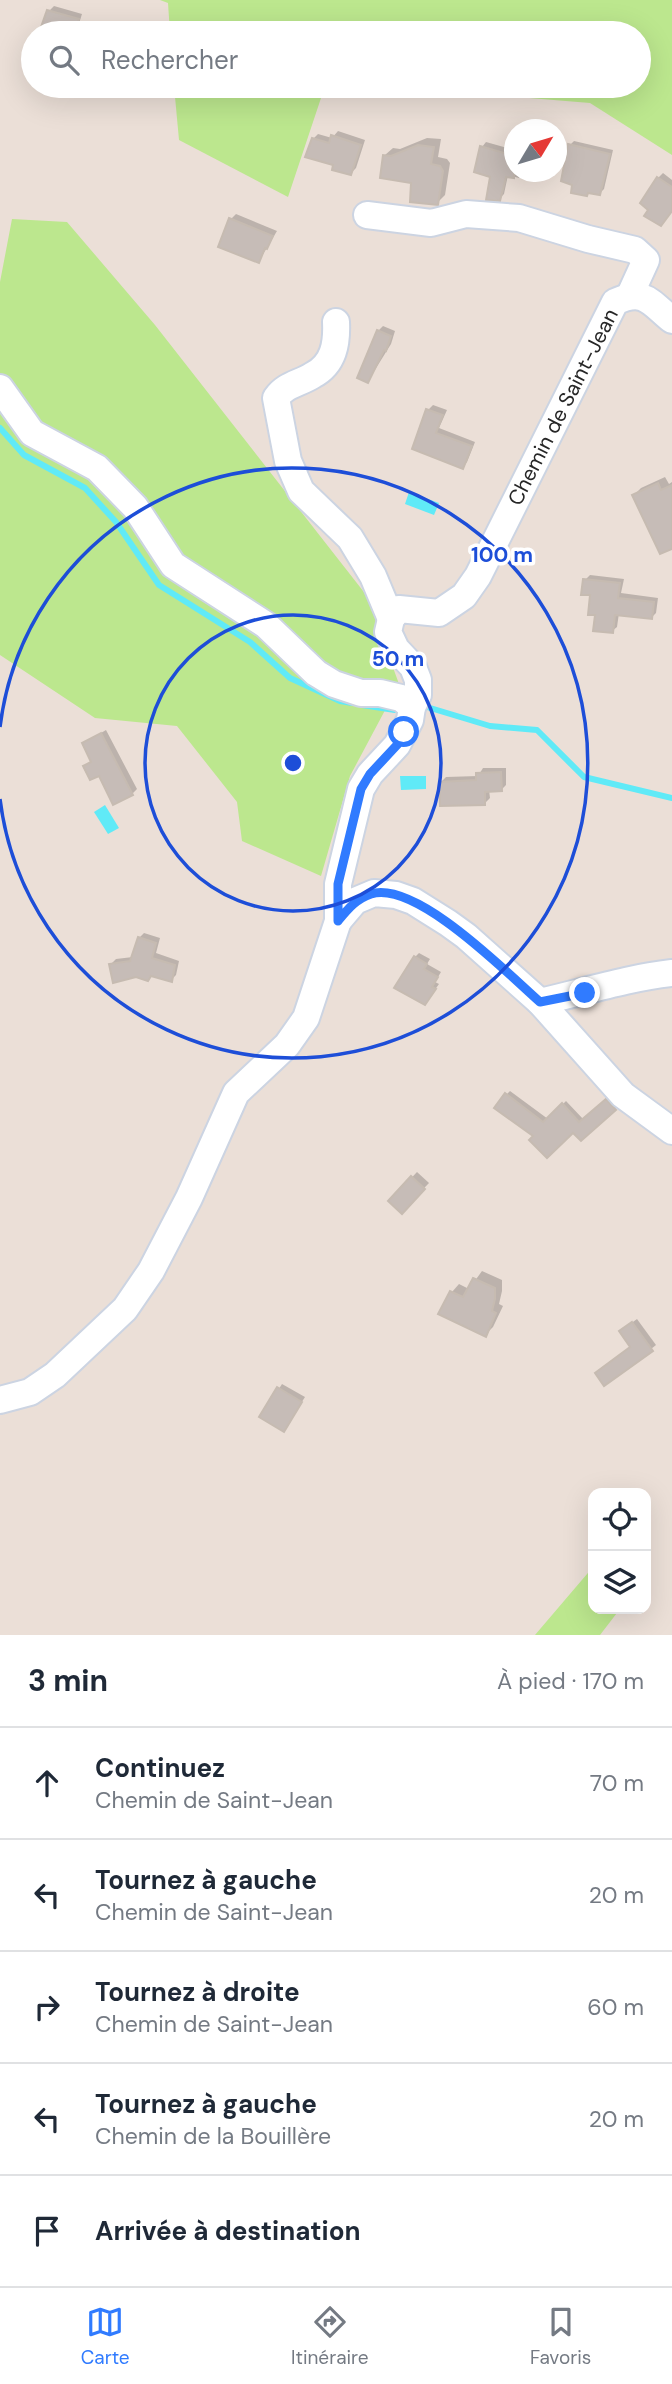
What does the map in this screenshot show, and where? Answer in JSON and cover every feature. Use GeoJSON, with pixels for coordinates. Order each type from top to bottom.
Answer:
{"type":"FeatureCollection","features":[{"type":"Feature","properties":{"kind":"street"},"geometry":{"type":"LineString","coordinates":[[367,215],[431,223],[466,214],[519,218],[635,250],[646,260],[630,295]]}},
{"type":"Feature","properties":{"kind":"street","name":"Chemin de Saint-Jean"},"geometry":{"type":"LineString","coordinates":[[391,619],[399,610],[439,613],[464,596],[478,576],[615,302],[630,295],[642,296],[672,320]]}},
{"type":"Feature","properties":{"kind":"street"},"geometry":{"type":"LineString","coordinates":[[0,1400],[30,1392],[55,1375],[117,1317],[139,1290],[189,1198],[236,1093],[287,1045],[306,1018],[338,921],[338,884],[361,789],[370,774],[397,745],[410,720],[418,695],[418,680],[413,667],[396,649],[388,632],[391,619],[373,576],[350,538],[300,492],[288,461],[276,398],[283,388],[316,374],[333,356],[337,322]]}},
{"type":"Feature","properties":{"kind":"street"},"geometry":{"type":"LineString","coordinates":[[0,388],[32,433],[97,468],[135,507],[173,565],[265,625],[316,673],[334,684],[361,693],[380,693],[401,698],[412,707]]}},
{"type":"Feature","properties":{"kind":"street"},"geometry":{"type":"LineString","coordinates":[[338,921],[355,901],[374,893],[396,895],[413,901],[466,936],[540,1002],[623,1095],[672,1131]]}},
{"type":"Feature","properties":{"kind":"street"},"geometry":{"type":"LineString","coordinates":[[540,1002],[585,993],[637,977],[672,973]]}},
{"type":"Feature","properties":{"kind":"green space"},"geometry":{"type":"Polygon","coordinates":[[[160,0],[672,0],[672,155],[590,103],[529,98],[651,98],[651,21],[169,21],[168,3],[160,0]]]}},
{"type":"Feature","properties":{"kind":"green space"},"geometry":{"type":"Polygon","coordinates":[[[175,98],[321,98],[288,197],[179,140],[175,98]]]}},
{"type":"Feature","properties":{"kind":"green space"},"geometry":{"type":"Polygon","coordinates":[[[12,219],[67,222],[155,325],[367,596],[399,684],[350,776],[321,876],[242,841],[237,802],[177,726],[95,718],[0,655],[0,282],[12,219]]]}},
{"type":"Feature","properties":{"kind":"green space"},"geometry":{"type":"Polygon","coordinates":[[[588,1573],[588,1614],[616,1614],[600,1635],[535,1635],[588,1573]]]}},
{"type":"Feature","properties":{"kind":"water"},"geometry":{"type":"Polygon","coordinates":[[[409,492],[439,503],[434,515],[405,504],[409,492]]]}},
{"type":"Feature","properties":{"kind":"water"},"geometry":{"type":"Polygon","coordinates":[[[400,776],[426,776],[426,789],[401,790],[400,776]]]}},
{"type":"Feature","properties":{"kind":"water"},"geometry":{"type":"Polygon","coordinates":[[[105,805],[119,828],[108,834],[94,812],[105,805]]]}},
{"type":"Feature","properties":{"kind":"building"},"geometry":{"type":"Polygon","coordinates":[[[47,10],[79,19],[78,21],[43,21],[47,10]]]}},
{"type":"Feature","properties":{"kind":"building"},"geometry":{"type":"Polygon","coordinates":[[[331,135],[361,145],[351,175],[332,170],[333,165],[305,157],[312,138],[329,143],[331,135]]]}},
{"type":"Feature","properties":{"kind":"building"},"geometry":{"type":"Polygon","coordinates":[[[568,144],[610,154],[600,195],[571,193],[572,185],[564,182],[567,182],[568,144]]]}},
{"type":"Feature","properties":{"kind":"building"},"geometry":{"type":"Polygon","coordinates":[[[418,145],[434,147],[431,164],[440,166],[443,171],[438,205],[410,202],[411,183],[380,178],[383,155],[391,156],[418,145]]]}},
{"type":"Feature","properties":{"kind":"building"},"geometry":{"type":"Polygon","coordinates":[[[480,146],[504,153],[505,182],[500,201],[486,200],[490,177],[474,172],[480,146]]]}},
{"type":"Feature","properties":{"kind":"building"},"geometry":{"type":"Polygon","coordinates":[[[657,177],[672,187],[672,211],[661,226],[644,216],[648,210],[640,203],[657,177]]]}},
{"type":"Feature","properties":{"kind":"building"},"geometry":{"type":"Polygon","coordinates":[[[229,218],[273,236],[259,263],[218,247],[229,218]]]}},
{"type":"Feature","properties":{"kind":"building"},"geometry":{"type":"Polygon","coordinates":[[[377,330],[391,336],[386,351],[384,350],[368,383],[357,378],[377,330]]]}},
{"type":"Feature","properties":{"kind":"building"},"geometry":{"type":"Polygon","coordinates":[[[426,409],[443,415],[436,433],[472,446],[463,469],[412,449],[426,409]]]}},
{"type":"Feature","properties":{"kind":"building"},"geometry":{"type":"Polygon","coordinates":[[[658,483],[661,490],[672,485],[672,549],[660,554],[632,495],[658,483]]]}},
{"type":"Feature","properties":{"kind":"building"},"geometry":{"type":"Polygon","coordinates":[[[583,579],[620,583],[618,598],[654,602],[652,619],[615,615],[613,633],[593,631],[595,615],[588,615],[590,595],[581,595],[583,579]]]}},
{"type":"Feature","properties":{"kind":"building"},"geometry":{"type":"Polygon","coordinates":[[[101,733],[133,795],[113,805],[99,776],[90,780],[83,766],[91,762],[82,743],[101,733]]]}},
{"type":"Feature","properties":{"kind":"building"},"geometry":{"type":"Polygon","coordinates":[[[501,772],[502,791],[485,792],[485,805],[440,806],[439,782],[476,780],[476,773],[501,772]]]}},
{"type":"Feature","properties":{"kind":"building"},"geometry":{"type":"Polygon","coordinates":[[[138,937],[156,943],[152,958],[175,965],[172,982],[151,976],[148,981],[136,977],[113,983],[109,964],[130,961],[138,937]]]}},
{"type":"Feature","properties":{"kind":"building"},"geometry":{"type":"Polygon","coordinates":[[[414,956],[427,964],[424,969],[438,977],[432,987],[436,989],[425,1005],[394,988],[414,956]]]}},
{"type":"Feature","properties":{"kind":"building"},"geometry":{"type":"Polygon","coordinates":[[[505,1093],[543,1122],[562,1103],[579,1122],[606,1099],[616,1110],[581,1141],[573,1133],[547,1158],[529,1140],[533,1136],[494,1108],[505,1093]]]}},
{"type":"Feature","properties":{"kind":"building"},"geometry":{"type":"Polygon","coordinates":[[[411,1176],[425,1189],[402,1214],[388,1201],[411,1176]]]}},
{"type":"Feature","properties":{"kind":"building"},"geometry":{"type":"Polygon","coordinates":[[[473,1278],[495,1288],[492,1311],[496,1313],[486,1337],[438,1314],[450,1291],[463,1297],[473,1278]]]}},
{"type":"Feature","properties":{"kind":"building"},"geometry":{"type":"Polygon","coordinates":[[[632,1322],[653,1351],[604,1386],[595,1373],[630,1347],[619,1331],[632,1322]]]}},
{"type":"Feature","properties":{"kind":"building"},"geometry":{"type":"Polygon","coordinates":[[[277,1387],[302,1402],[284,1432],[259,1417],[277,1387]]]}},
{"type":"Feature","properties":{"kind":"waterway"},"geometry":{"type":"LineString","coordinates":[[0,428],[24,455],[85,488],[116,522],[159,585],[250,642],[290,678],[340,701],[352,703]]}},
{"type":"Feature","properties":{"kind":"waterway"},"geometry":{"type":"LineString","coordinates":[[362,705],[395,710]]}},
{"type":"Feature","properties":{"kind":"waterway"},"geometry":{"type":"LineString","coordinates":[[427,707],[490,726],[537,730],[584,777],[672,798]]}},
{"type":"Feature","properties":{"kind":"route"},"geometry":{"type":"LineString","coordinates":[[404,732],[397,745],[370,774],[361,789],[338,884],[338,921],[355,901],[374,893],[396,895],[413,901],[466,936],[540,1002],[585,993]]}}]}
